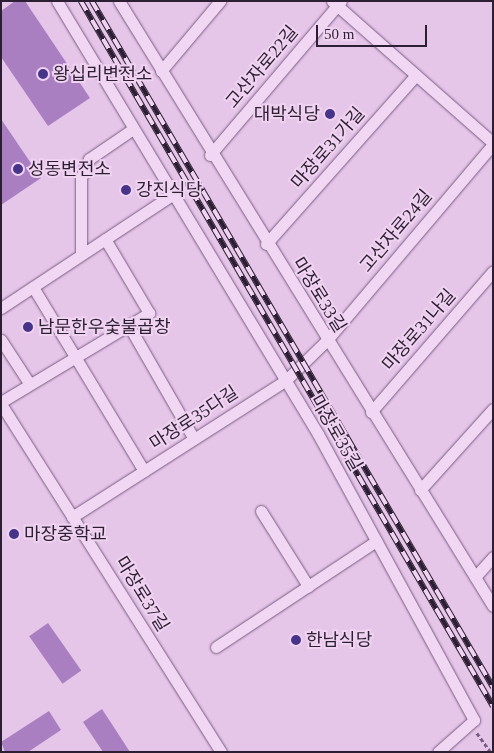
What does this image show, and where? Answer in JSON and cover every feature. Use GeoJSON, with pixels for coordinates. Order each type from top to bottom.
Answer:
{"type":"FeatureCollection","features":[{"type":"Feature","properties":{"kind":"street","name":"마장로35길"},"geometry":{"type":"LineString","coordinates":[[57,1],[286,380],[474,720],[470,724]]}},
{"type":"Feature","properties":{"kind":"street","name":"마장로33길"},"geometry":{"type":"LineString","coordinates":[[119,1],[210,155],[493,606]]}},
{"type":"Feature","properties":{"kind":"street"},"geometry":{"type":"LineString","coordinates":[[161,71],[220,1]]}},
{"type":"Feature","properties":{"kind":"street"},"geometry":{"type":"LineString","coordinates":[[337,3],[493,144]]}},
{"type":"Feature","properties":{"kind":"street","name":"고산자로22길"},"geometry":{"type":"LineString","coordinates":[[210,155],[337,3]]}},
{"type":"Feature","properties":{"kind":"street","name":"마장로31가길"},"geometry":{"type":"LineString","coordinates":[[266,244],[416,75]]}},
{"type":"Feature","properties":{"kind":"street"},"geometry":{"type":"LineString","coordinates":[[81,254],[81,178],[89,158],[133,129]]}},
{"type":"Feature","properties":{"kind":"street","name":"고산자로24길"},"geometry":{"type":"LineString","coordinates":[[327,340],[493,144]]}},
{"type":"Feature","properties":{"kind":"street"},"geometry":{"type":"LineString","coordinates":[[1,308],[173,194]]}},
{"type":"Feature","properties":{"kind":"street"},"geometry":{"type":"LineString","coordinates":[[1,403],[29,383],[78,357],[149,314],[105,239]]}},
{"type":"Feature","properties":{"kind":"street","name":"마장로31나길"},"geometry":{"type":"LineString","coordinates":[[371,412],[493,271]]}},
{"type":"Feature","properties":{"kind":"street"},"geometry":{"type":"LineString","coordinates":[[33,286],[78,357],[144,471]]}},
{"type":"Feature","properties":{"kind":"street"},"geometry":{"type":"LineString","coordinates":[[128,326],[194,439]]}},
{"type":"Feature","properties":{"kind":"street"},"geometry":{"type":"LineString","coordinates":[[1,340],[29,383]]}},
{"type":"Feature","properties":{"kind":"street","name":"마장로35다길"},"geometry":{"type":"LineString","coordinates":[[72,516],[286,380],[327,340]]}},
{"type":"Feature","properties":{"kind":"street","name":"마장로37길"},"geometry":{"type":"LineString","coordinates":[[1,403],[221,752]]}},
{"type":"Feature","properties":{"kind":"street"},"geometry":{"type":"LineString","coordinates":[[420,490],[493,409]]}},
{"type":"Feature","properties":{"kind":"street"},"geometry":{"type":"LineString","coordinates":[[261,511],[308,586]]}},
{"type":"Feature","properties":{"kind":"street"},"geometry":{"type":"LineString","coordinates":[[216,647],[376,541]]}},
{"type":"Feature","properties":{"kind":"street"},"geometry":{"type":"LineString","coordinates":[[475,577],[493,557]]}},
{"type":"Feature","properties":{"kind":"street"},"geometry":{"type":"LineString","coordinates":[[438,752],[470,724]]}},
{"type":"Feature","properties":{"kind":"path"},"geometry":{"type":"LineString","coordinates":[[470,724],[491,752]]}},
{"type":"Feature","properties":{"kind":"building","name":"왕십리변전소"},"geometry":{"type":"Polygon","coordinates":[[[15,1],[25,1],[90,98],[48,126],[1,57],[1,11],[15,1]]]}},
{"type":"Feature","properties":{"kind":"building","name":"성동변전소"},"geometry":{"type":"Polygon","coordinates":[[[1,119],[41,178],[1,205],[1,119]]]}},
{"type":"Feature","properties":{"kind":"building"},"geometry":{"type":"Polygon","coordinates":[[[48,623],[81,671],[62,684],[29,636],[48,623]]]}},
{"type":"Feature","properties":{"kind":"building"},"geometry":{"type":"Polygon","coordinates":[[[102,709],[130,752],[103,752],[83,722],[102,709]]]}},
{"type":"Feature","properties":{"kind":"building"},"geometry":{"type":"Polygon","coordinates":[[[49,711],[61,730],[28,752],[5,752],[1,742],[49,711]]]}},
{"type":"Feature","properties":{"kind":"railway"},"geometry":{"type":"LineString","coordinates":[[81,1],[493,706]]}},
{"type":"Feature","properties":{"kind":"railway"},"geometry":{"type":"LineString","coordinates":[[92,1],[493,687]]}},
{"type":"Feature","properties":{"kind":"place","name":"왕십리변전소"},"geometry":{"type":"Point","coordinates":[43,74]}},
{"type":"Feature","properties":{"kind":"place","name":"대박식당"},"geometry":{"type":"Point","coordinates":[330,114]}},
{"type":"Feature","properties":{"kind":"place","name":"성동변전소"},"geometry":{"type":"Point","coordinates":[18,169]}},
{"type":"Feature","properties":{"kind":"place","name":"강진식당"},"geometry":{"type":"Point","coordinates":[126,190]}},
{"type":"Feature","properties":{"kind":"place","name":"남문한우숯불곱창"},"geometry":{"type":"Point","coordinates":[28,327]}},
{"type":"Feature","properties":{"kind":"place","name":"마장중학교"},"geometry":{"type":"Point","coordinates":[14,534]}},
{"type":"Feature","properties":{"kind":"place","name":"한남식당"},"geometry":{"type":"Point","coordinates":[296,640]}}]}
